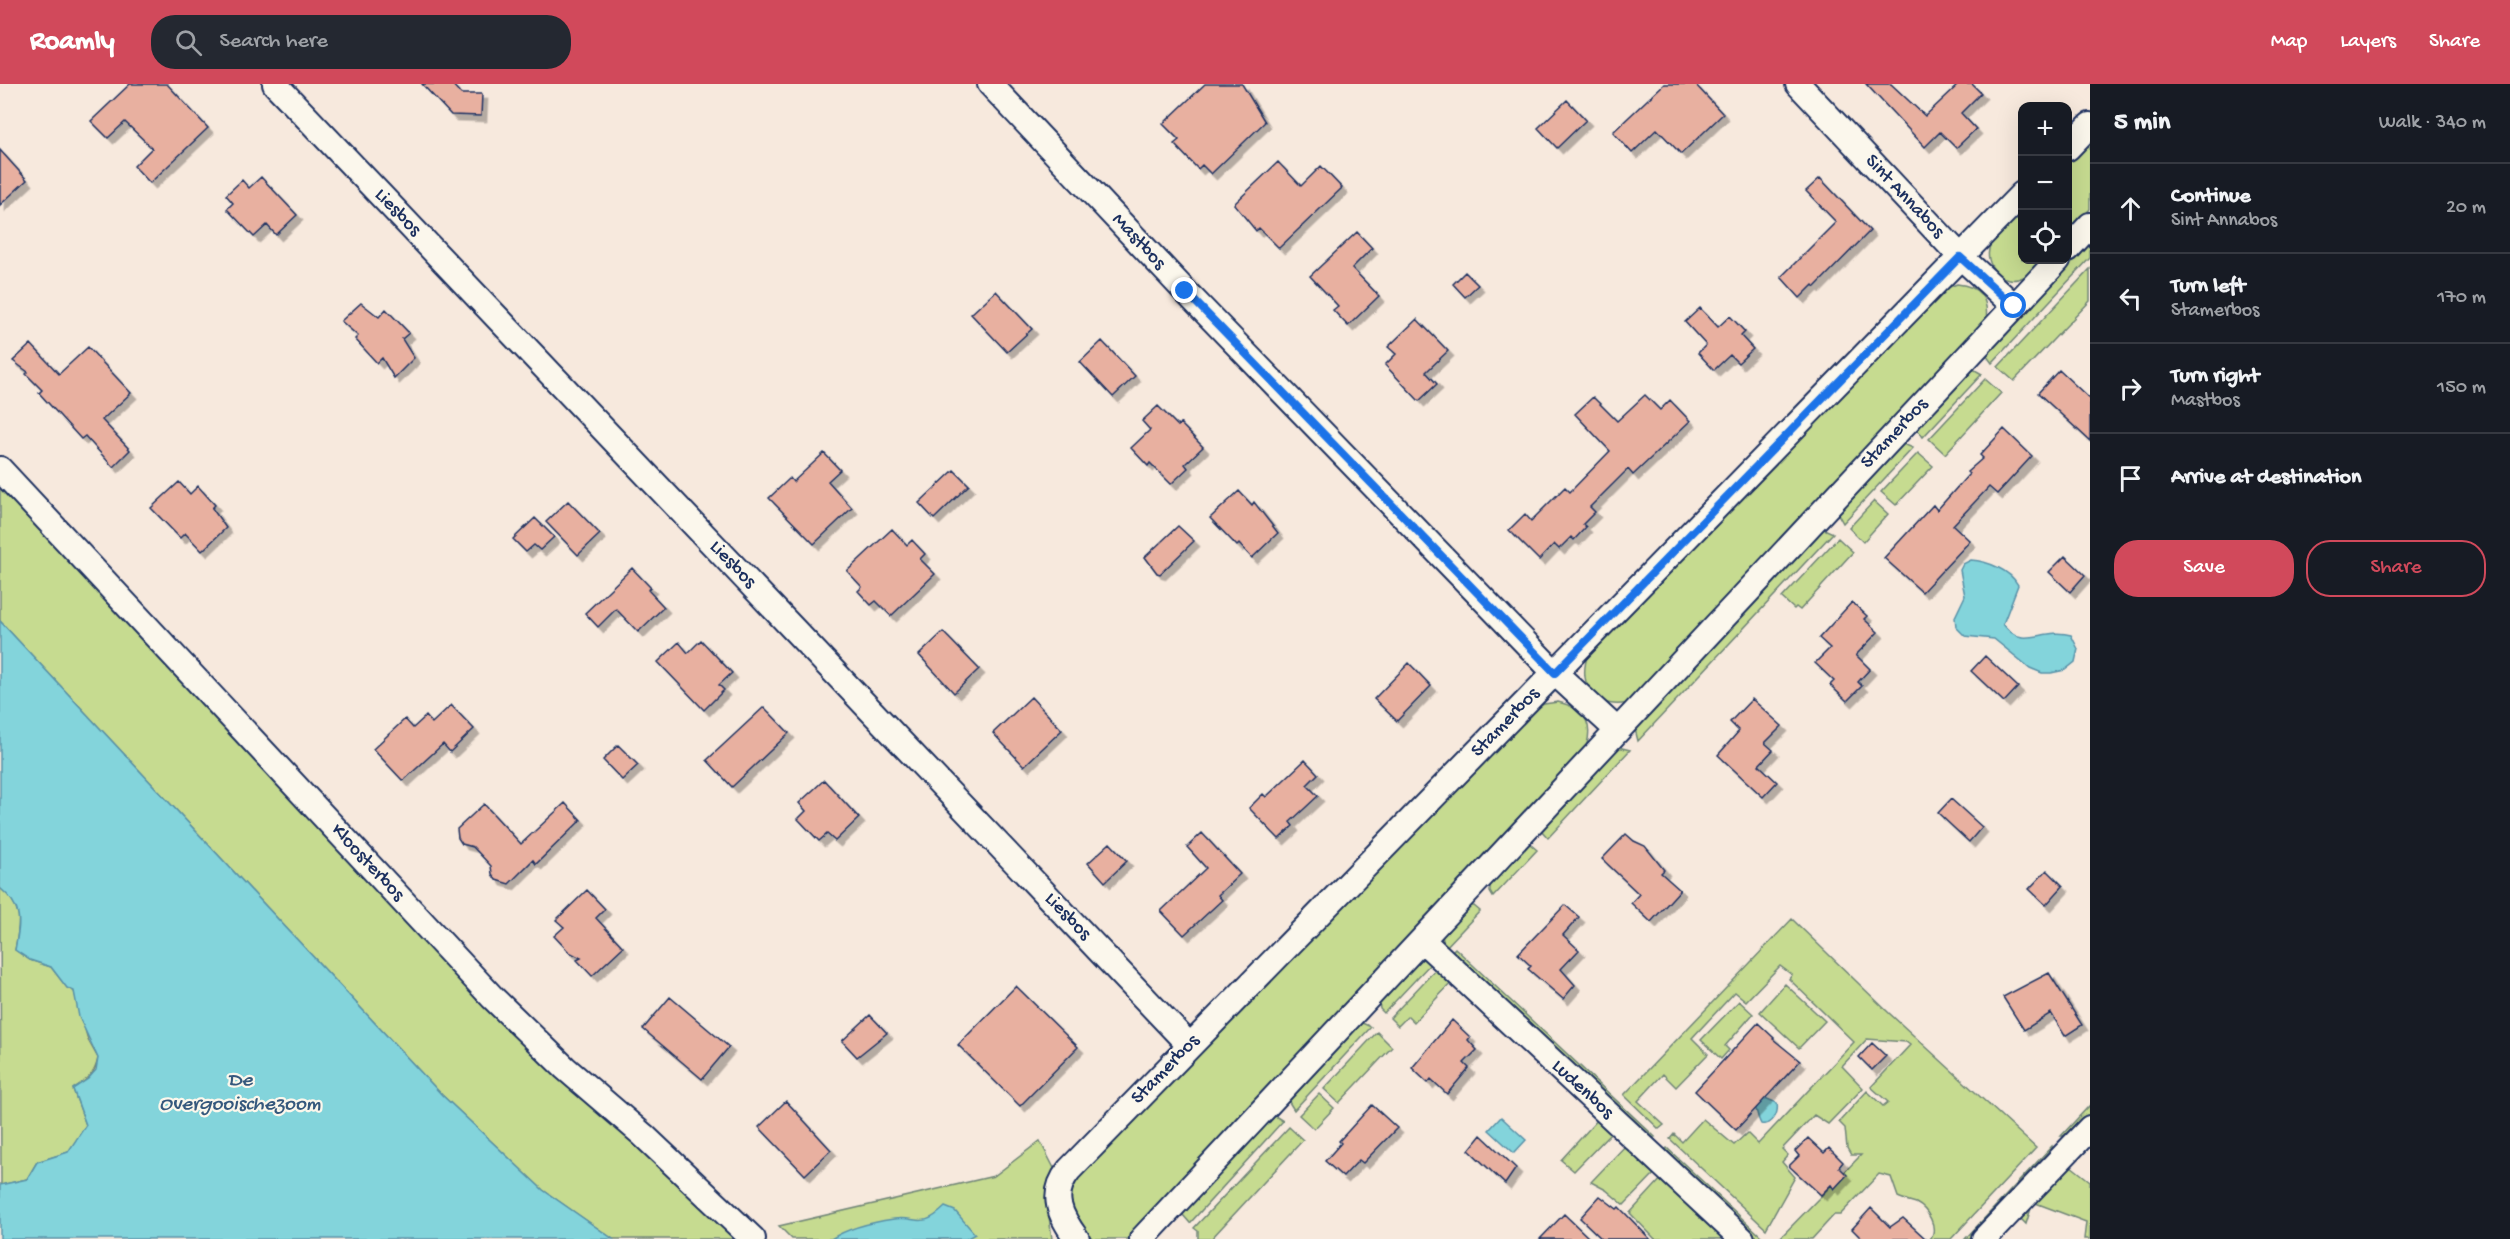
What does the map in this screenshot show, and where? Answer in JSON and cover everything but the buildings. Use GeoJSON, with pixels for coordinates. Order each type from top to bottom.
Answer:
{"type":"FeatureCollection","features":[{"type":"Feature","properties":{"kind":"street","name":"Liesbos"},"geometry":{"type":"LineString","coordinates":[[275,84],[1190,1046]]}},
{"type":"Feature","properties":{"kind":"street","name":"Mastbos"},"geometry":{"type":"LineString","coordinates":[[990,84],[1185,291],[1555,673],[1617,730]]}},
{"type":"Feature","properties":{"kind":"street","name":"Sint Annabos"},"geometry":{"type":"LineString","coordinates":[[1798,84],[1960,257],[2014,306]]}},
{"type":"Feature","properties":{"kind":"street"},"geometry":{"type":"LineString","coordinates":[[2072,143],[2090,125]]}},
{"type":"Feature","properties":{"kind":"street","name":"Stamerbos"},"geometry":{"type":"LineString","coordinates":[[1077,1239],[1065,1224],[1058,1206],[1059,1186],[1063,1177],[2018,198]]}},
{"type":"Feature","properties":{"kind":"street"},"geometry":{"type":"LineString","coordinates":[[2072,244],[2090,225]]}},
{"type":"Feature","properties":{"kind":"street","name":"Stamerbos"},"geometry":{"type":"LineString","coordinates":[[1142,1239],[2054,264]]}},
{"type":"Feature","properties":{"kind":"street","name":"Kloosterbos"},"geometry":{"type":"LineString","coordinates":[[0,469],[493,998],[565,1068],[643,1135],[753,1239]]}},
{"type":"Feature","properties":{"kind":"street","name":"Ludenbos"},"geometry":{"type":"LineString","coordinates":[[1422,940],[1742,1239]]}},
{"type":"Feature","properties":{"kind":"street"},"geometry":{"type":"LineString","coordinates":[[1984,1239],[2090,1128]]}},
{"type":"Feature","properties":{"kind":"green space"},"geometry":{"type":"Polygon","coordinates":[[[2090,140],[2090,209],[2072,229],[2072,210],[2072,159],[2090,140]]]}},
{"type":"Feature","properties":{"kind":"green space"},"geometry":{"type":"Polygon","coordinates":[[[2018,213],[2018,264],[2039,264],[2026,276],[2018,279],[2004,278],[1998,274],[1990,263],[1989,257],[1991,243],[2018,213]]]}},
{"type":"Feature","properties":{"kind":"green space"},"geometry":{"type":"Polygon","coordinates":[[[2090,238],[2090,258],[1992,363],[1986,355],[1989,347],[2066,264],[2072,264],[2072,257],[2090,238]]]}},
{"type":"Feature","properties":{"kind":"green space"},"geometry":{"type":"Polygon","coordinates":[[[2090,269],[2090,301],[2014,381],[1998,367],[2090,269]]]}},
{"type":"Feature","properties":{"kind":"green space"},"geometry":{"type":"Polygon","coordinates":[[[1957,284],[1971,287],[1981,294],[1986,305],[1986,320],[1633,702],[1610,704],[1593,694],[1585,677],[1588,654],[1939,295],[1947,288],[1957,284]]]}},
{"type":"Feature","properties":{"kind":"green space"},"geometry":{"type":"Polygon","coordinates":[[[1969,370],[1982,374],[1923,437],[1917,429],[1919,422],[1969,370]]]}},
{"type":"Feature","properties":{"kind":"green space"},"geometry":{"type":"Polygon","coordinates":[[[1985,379],[2001,393],[1945,454],[1929,439],[1985,379]]]}},
{"type":"Feature","properties":{"kind":"green space"},"geometry":{"type":"Polygon","coordinates":[[[1901,443],[1913,448],[1843,523],[1838,514],[1839,508],[1901,443]]]}},
{"type":"Feature","properties":{"kind":"green space"},"geometry":{"type":"Polygon","coordinates":[[[1918,453],[1933,466],[1896,505],[1881,492],[1918,453]]]}},
{"type":"Feature","properties":{"kind":"green space"},"geometry":{"type":"Polygon","coordinates":[[[0,483],[698,1196],[735,1239],[613,1239],[543,1190],[442,1095],[0,621],[0,483]]]}},
{"type":"Feature","properties":{"kind":"green space"},"geometry":{"type":"Polygon","coordinates":[[[1874,501],[1888,514],[1863,542],[1849,528],[1874,501]]]}},
{"type":"Feature","properties":{"kind":"green space"},"geometry":{"type":"Polygon","coordinates":[[[1824,529],[1833,533],[1638,741],[1635,729],[1817,531],[1824,529]]]}},
{"type":"Feature","properties":{"kind":"green space"},"geometry":{"type":"Polygon","coordinates":[[[1838,538],[1853,552],[1800,610],[1796,607],[1794,609],[1782,598],[1838,538]]]}},
{"type":"Feature","properties":{"kind":"green space"},"geometry":{"type":"Polygon","coordinates":[[[1558,702],[1576,709],[1586,721],[1588,737],[1582,756],[1132,1237],[1129,1239],[1093,1239],[1073,1214],[1070,1201],[1072,1184],[1532,712],[1544,704],[1558,702]]]}},
{"type":"Feature","properties":{"kind":"green space"},"geometry":{"type":"Polygon","coordinates":[[[1618,747],[1630,750],[1548,838],[1541,830],[1544,823],[1618,747]]]}},
{"type":"Feature","properties":{"kind":"green space"},"geometry":{"type":"Polygon","coordinates":[[[1530,844],[1537,850],[1493,897],[1490,892],[1490,881],[1525,845],[1530,844]]]}},
{"type":"Feature","properties":{"kind":"green space"},"geometry":{"type":"Polygon","coordinates":[[[0,888],[8,895],[17,909],[19,923],[15,950],[30,960],[51,967],[67,988],[74,991],[88,1040],[98,1058],[90,1077],[73,1089],[86,1125],[69,1152],[37,1162],[27,1179],[1,1185],[0,888]]]}},
{"type":"Feature","properties":{"kind":"green space"},"geometry":{"type":"Polygon","coordinates":[[[1469,906],[1474,906],[1480,911],[1445,948],[1442,936],[1469,906]]]}},
{"type":"Feature","properties":{"kind":"green space"},"geometry":{"type":"Polygon","coordinates":[[[1792,919],[1889,1013],[2036,1148],[1951,1239],[1930,1239],[1933,1224],[1928,1214],[1916,1203],[1898,1197],[1891,1177],[1879,1174],[1840,1215],[1834,1215],[1812,1239],[1779,1239],[1861,1155],[1851,1155],[1847,1148],[1845,1128],[1839,1122],[1867,1091],[1883,1106],[1888,1102],[1871,1087],[1910,1045],[1906,1042],[1867,1039],[1842,1066],[1863,1088],[1828,1124],[1814,1115],[1782,1149],[1788,1155],[1782,1162],[1795,1177],[1766,1229],[1670,1139],[1674,1134],[1682,1142],[1703,1119],[1734,1145],[1747,1133],[1758,1144],[1854,1042],[1789,979],[1792,975],[1780,966],[1746,1001],[1735,992],[1692,1038],[1708,1054],[1676,1087],[1663,1074],[1638,1101],[1664,1125],[1659,1129],[1624,1095],[1792,919]]]}},
{"type":"Feature","properties":{"kind":"green space"},"geometry":{"type":"Polygon","coordinates":[[[1455,948],[1655,1137],[1648,1139],[1450,953],[1455,948]]]}},
{"type":"Feature","properties":{"kind":"green space"},"geometry":{"type":"Polygon","coordinates":[[[1420,958],[1433,961],[1384,1013],[1380,1009],[1379,1001],[1420,958]]]}},
{"type":"Feature","properties":{"kind":"green space"},"geometry":{"type":"Polygon","coordinates":[[[1438,967],[1453,981],[1414,1022],[1408,1016],[1398,1026],[1390,1018],[1438,967]]]}},
{"type":"Feature","properties":{"kind":"green space"},"geometry":{"type":"Polygon","coordinates":[[[1785,984],[1825,1021],[1799,1048],[1760,1012],[1785,984]]]}},
{"type":"Feature","properties":{"kind":"green space"},"geometry":{"type":"Polygon","coordinates":[[[1739,1001],[1753,1014],[1725,1046],[1729,1050],[1721,1059],[1701,1040],[1739,1001]]]}},
{"type":"Feature","properties":{"kind":"green space"},"geometry":{"type":"Polygon","coordinates":[[[1360,1022],[1371,1027],[1294,1110],[1289,1102],[1289,1095],[1360,1022]]]}},
{"type":"Feature","properties":{"kind":"green space"},"geometry":{"type":"Polygon","coordinates":[[[1377,1032],[1392,1047],[1339,1103],[1324,1089],[1377,1032]]]}},
{"type":"Feature","properties":{"kind":"green space"},"geometry":{"type":"Polygon","coordinates":[[[1319,1094],[1334,1108],[1314,1129],[1299,1115],[1319,1094]]]}},
{"type":"Feature","properties":{"kind":"green space"},"geometry":{"type":"Polygon","coordinates":[[[2090,1105],[2090,1114],[2070,1136],[2061,1136],[2090,1105]]]}},
{"type":"Feature","properties":{"kind":"green space"},"geometry":{"type":"Polygon","coordinates":[[[1275,1116],[1283,1121],[1190,1223],[1183,1215],[1184,1208],[1269,1117],[1275,1116]]]}},
{"type":"Feature","properties":{"kind":"green space"},"geometry":{"type":"Polygon","coordinates":[[[1600,1117],[1613,1131],[1574,1171],[1561,1160],[1600,1117]]]}},
{"type":"Feature","properties":{"kind":"green space"},"geometry":{"type":"Polygon","coordinates":[[[1289,1127],[1303,1140],[1211,1239],[1198,1239],[1198,1231],[1194,1228],[1289,1127]]]}},
{"type":"Feature","properties":{"kind":"green space"},"geometry":{"type":"Polygon","coordinates":[[[1040,1141],[1056,1172],[1047,1201],[1052,1239],[792,1239],[779,1226],[994,1176],[1040,1141]]]}},
{"type":"Feature","properties":{"kind":"green space"},"geometry":{"type":"Polygon","coordinates":[[[1628,1143],[1656,1172],[1624,1205],[1606,1190],[1591,1182],[1628,1143]]]}},
{"type":"Feature","properties":{"kind":"green space"},"geometry":{"type":"Polygon","coordinates":[[[2052,1146],[2053,1150],[1974,1239],[1965,1239],[2052,1146]]]}},
{"type":"Feature","properties":{"kind":"green space"},"geometry":{"type":"Polygon","coordinates":[[[1667,1148],[1762,1237],[1754,1238],[1666,1156],[1667,1148]]]}},
{"type":"Feature","properties":{"kind":"green space"},"geometry":{"type":"Polygon","coordinates":[[[2071,1166],[2090,1181],[2090,1239],[2084,1239],[2086,1222],[2033,1202],[2026,1224],[2017,1215],[2065,1167],[2071,1166]]]}},
{"type":"Feature","properties":{"kind":"green space"},"geometry":{"type":"Polygon","coordinates":[[[1663,1177],[1729,1239],[1655,1239],[1630,1213],[1663,1177]]]}},
{"type":"Feature","properties":{"kind":"water"},"geometry":{"type":"Polygon","coordinates":[[[1971,560],[1998,567],[2010,575],[2018,585],[2003,624],[2010,632],[2026,637],[2061,633],[2071,635],[2078,649],[2075,662],[2065,670],[2042,673],[2030,668],[1994,639],[1965,636],[1956,627],[1955,617],[1965,596],[1960,570],[1963,564],[1971,560]]]}},
{"type":"Feature","properties":{"kind":"water","name":"De Overgooischezoom"},"geometry":{"type":"Polygon","coordinates":[[[0,621],[442,1095],[543,1190],[613,1239],[0,1239],[0,1185],[27,1179],[37,1162],[68,1152],[86,1125],[73,1089],[88,1079],[96,1070],[98,1058],[79,1017],[74,991],[67,988],[51,967],[30,960],[15,950],[19,923],[17,909],[8,895],[0,888],[0,621]]]}},
{"type":"Feature","properties":{"kind":"water"},"geometry":{"type":"Polygon","coordinates":[[[1765,1098],[1777,1103],[1777,1111],[1771,1121],[1761,1124],[1754,1103],[1765,1098]]]}},
{"type":"Feature","properties":{"kind":"water"},"geometry":{"type":"Polygon","coordinates":[[[1501,1117],[1526,1140],[1514,1153],[1489,1130],[1501,1117]]]}},
{"type":"Feature","properties":{"kind":"water"},"geometry":{"type":"Polygon","coordinates":[[[945,1207],[955,1211],[975,1234],[966,1239],[831,1239],[853,1229],[878,1222],[894,1219],[925,1220],[945,1207]]]}},
{"type":"Feature","properties":{"kind":"route"},"geometry":{"type":"LineString","coordinates":[[1185,291],[1555,673],[1960,257],[2014,306]]}}]}
